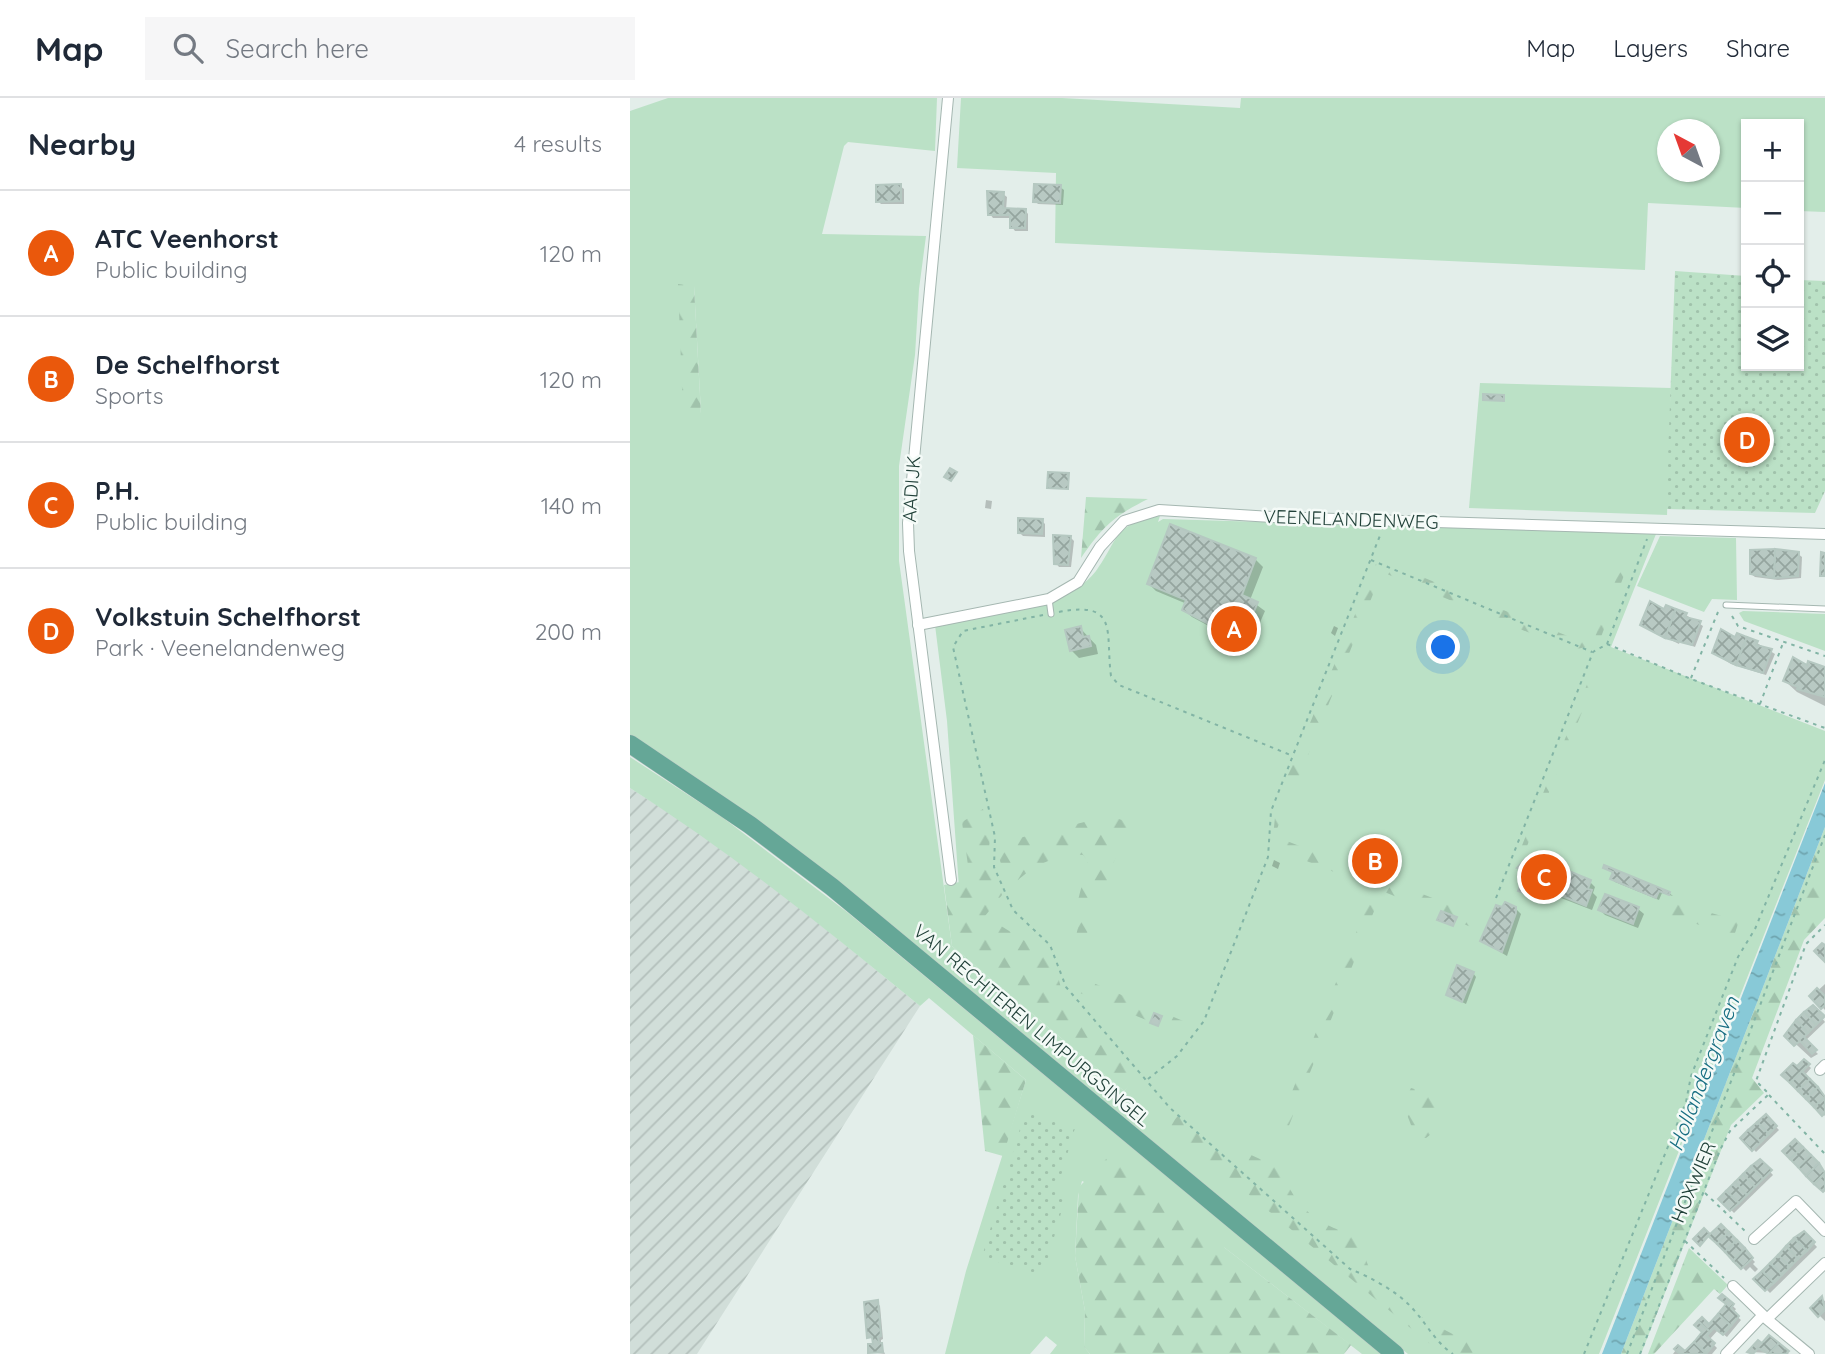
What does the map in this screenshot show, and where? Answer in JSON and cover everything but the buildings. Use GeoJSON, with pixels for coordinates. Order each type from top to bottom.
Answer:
{"type":"FeatureCollection","features":[{"type":"Feature","properties":{"kind":"main road","name":"VAN RECHTEREN LIMPURGSINGEL"},"geometry":{"type":"LineString","coordinates":[[630,744],[750,825],[832,887],[1395,1354]]}},
{"type":"Feature","properties":{"kind":"street","name":"AADIJK"},"geometry":{"type":"LineString","coordinates":[[948,98],[909,493],[909,551],[951,880]]}},
{"type":"Feature","properties":{"kind":"street","name":"VEENELANDENWEG"},"geometry":{"type":"LineString","coordinates":[[918,625],[1049,599],[1078,582],[1100,547],[1124,521],[1150,512],[1825,534]]}},
{"type":"Feature","properties":{"kind":"street"},"geometry":{"type":"LineString","coordinates":[[1754,1239],[1796,1201],[1825,1231]]}},
{"type":"Feature","properties":{"kind":"street"},"geometry":{"type":"LineString","coordinates":[[1726,1354],[1823,1269]]}},
{"type":"Feature","properties":{"kind":"street"},"geometry":{"type":"LineString","coordinates":[[1733,1286],[1809,1354]]}},
{"type":"Feature","properties":{"kind":"lane"},"geometry":{"type":"LineString","coordinates":[[1049,599],[1051,614]]}},
{"type":"Feature","properties":{"kind":"lane"},"geometry":{"type":"LineString","coordinates":[[1726,605],[1825,609]]}},
{"type":"Feature","properties":{"kind":"path"},"geometry":{"type":"LineString","coordinates":[[1147,1079],[1177,1056],[1204,1021],[1268,857],[1271,811],[1386,521]]}},
{"type":"Feature","properties":{"kind":"path"},"geometry":{"type":"LineString","coordinates":[[1496,898],[1593,652],[1608,644],[1652,528]]}},
{"type":"Feature","properties":{"kind":"path"},"geometry":{"type":"LineString","coordinates":[[1371,560],[1593,652]]}},
{"type":"Feature","properties":{"kind":"path"},"geometry":{"type":"LineString","coordinates":[[1690,679],[1718,610],[1726,605],[1738,626],[1825,656]]}},
{"type":"Feature","properties":{"kind":"path"},"geometry":{"type":"LineString","coordinates":[[1293,756],[1119,685],[1111,676],[1109,629],[1103,616],[1087,608],[963,631],[953,647],[995,837],[993,859],[1013,910],[1049,944],[1066,987],[1170,1108],[1350,1269],[1367,1276],[1411,1306],[1441,1345],[1453,1354]]}},
{"type":"Feature","properties":{"kind":"path"},"geometry":{"type":"LineString","coordinates":[[1760,704],[1784,642]]}},
{"type":"Feature","properties":{"kind":"path"},"geometry":{"type":"LineString","coordinates":[[1608,644],[1690,679],[1825,728]]}},
{"type":"Feature","properties":{"kind":"path"},"geometry":{"type":"LineString","coordinates":[[1584,1354],[1686,1102],[1691,1076],[1738,957],[1755,929],[1825,760]]}},
{"type":"Feature","properties":{"kind":"path"},"geometry":{"type":"LineString","coordinates":[[1627,1354],[1825,835]]}},
{"type":"Feature","properties":{"kind":"path"},"geometry":{"type":"LineString","coordinates":[[1825,925],[1806,944],[1756,1080],[1825,1154]]}},
{"type":"Feature","properties":{"kind":"path","name":"HOXWIER"},"geometry":{"type":"LineString","coordinates":[[1640,1354],[1730,1131],[1769,1094]]}},
{"type":"Feature","properties":{"kind":"path"},"geometry":{"type":"LineString","coordinates":[[1704,1192],[1754,1239]]}},
{"type":"Feature","properties":{"kind":"path"},"geometry":{"type":"LineString","coordinates":[[1684,1241],[1733,1286]]}},
{"type":"Feature","properties":{"kind":"shaded area"},"geometry":{"type":"Polygon","coordinates":[[[630,788],[705,836],[772,885],[920,1006],[697,1354],[630,1354],[630,788]]]}},
{"type":"Feature","properties":{"kind":"green space"},"geometry":{"type":"Polygon","coordinates":[[[668,98],[937,98],[935,151],[848,142],[844,146],[822,234],[926,236],[915,355],[899,466],[899,561],[952,946],[1124,1091],[1128,1086],[963,943],[947,721],[935,625],[1055,601],[1092,576],[1125,529],[1144,519],[1160,516],[1158,522],[1163,519],[1656,534],[1611,647],[1825,731],[1825,780],[1599,1354],[1408,1354],[1232,1210],[630,738],[630,111],[668,98]],[[694,286],[684,414],[701,413],[694,286]]]}},
{"type":"Feature","properties":{"kind":"green space"},"geometry":{"type":"Polygon","coordinates":[[[961,98],[1062,98],[1240,108],[1241,98],[1825,98],[1825,212],[1804,211],[1804,119],[1741,119],[1741,208],[1648,203],[1645,270],[1055,243],[1056,173],[957,168],[961,98]]]}},
{"type":"Feature","properties":{"kind":"green space"},"geometry":{"type":"Polygon","coordinates":[[[1675,271],[1741,276],[1741,371],[1804,371],[1804,280],[1825,281],[1825,491],[1815,513],[1666,509],[1675,271]]]}},
{"type":"Feature","properties":{"kind":"green space"},"geometry":{"type":"Polygon","coordinates":[[[678,284],[694,286],[701,414],[683,414],[678,284]]]}},
{"type":"Feature","properties":{"kind":"green space"},"geometry":{"type":"Polygon","coordinates":[[[1480,383],[1671,388],[1667,515],[1469,508],[1480,383]]]}},
{"type":"Feature","properties":{"kind":"green space"},"geometry":{"type":"Polygon","coordinates":[[[1086,497],[1148,499],[1110,523],[1081,558],[1086,497]]]}},
{"type":"Feature","properties":{"kind":"green space"},"geometry":{"type":"Polygon","coordinates":[[[1632,534],[1639,535],[1601,637],[1595,637],[1632,534]]]}},
{"type":"Feature","properties":{"kind":"green space"},"geometry":{"type":"Polygon","coordinates":[[[1660,536],[1736,538],[1737,600],[1712,599],[1704,612],[1637,586],[1660,536]]]}},
{"type":"Feature","properties":{"kind":"green space"},"geometry":{"type":"Polygon","coordinates":[[[1378,559],[1592,646],[1571,650],[1382,572],[1308,755],[1298,752],[1378,559]]]}},
{"type":"Feature","properties":{"kind":"green space"},"geometry":{"type":"Polygon","coordinates":[[[1739,613],[1825,614],[1825,651],[1744,621],[1739,613]]]}},
{"type":"Feature","properties":{"kind":"green space"},"geometry":{"type":"Polygon","coordinates":[[[1590,677],[1596,678],[1525,851],[1521,848],[1590,677]]]}},
{"type":"Feature","properties":{"kind":"green space"},"geometry":{"type":"Polygon","coordinates":[[[630,757],[722,817],[847,912],[1382,1354],[1362,1354],[1225,1248],[1082,1181],[1078,1196],[1075,1256],[1085,1311],[1084,1347],[1090,1354],[1050,1354],[1057,1345],[1046,1336],[1030,1354],[945,1354],[966,1271],[1026,1080],[929,998],[920,1006],[742,865],[630,788],[630,757]]]}},
{"type":"Feature","properties":{"kind":"green space"},"geometry":{"type":"Polygon","coordinates":[[[1293,764],[1302,769],[1274,836],[1277,805],[1293,764]]]}},
{"type":"Feature","properties":{"kind":"green space"},"geometry":{"type":"Polygon","coordinates":[[[983,809],[990,838],[988,858],[1002,895],[985,916],[1053,958],[1061,988],[1138,1076],[1124,1091],[952,946],[944,885],[970,880],[962,822],[983,809]]]}},
{"type":"Feature","properties":{"kind":"green space"},"geometry":{"type":"Polygon","coordinates":[[[1109,816],[1122,820],[1127,827],[1072,974],[1195,1026],[1188,1037],[1080,993],[1068,973],[1078,927],[1075,912],[1088,861],[1083,855],[1066,855],[1047,861],[1017,881],[1014,879],[1008,887],[998,854],[1003,842],[1109,816]]]}},
{"type":"Feature","properties":{"kind":"green space"},"geometry":{"type":"Polygon","coordinates":[[[1825,827],[1825,918],[1804,940],[1752,1078],[1764,1093],[1731,1125],[1641,1354],[1621,1354],[1825,827]]]}},
{"type":"Feature","properties":{"kind":"green space"},"geometry":{"type":"Polygon","coordinates":[[[1274,836],[1476,915],[1471,927],[1382,891],[1288,1128],[1279,1124],[1374,888],[1274,848],[1274,836]]]}},
{"type":"Feature","properties":{"kind":"green space"},"geometry":{"type":"Polygon","coordinates":[[[1666,900],[1739,921],[1734,936],[1662,913],[1666,900]]]}},
{"type":"Feature","properties":{"kind":"green space"},"geometry":{"type":"Polygon","coordinates":[[[973,1035],[1026,1080],[1003,1156],[985,1151],[973,1035]]]}},
{"type":"Feature","properties":{"kind":"green space"},"geometry":{"type":"Polygon","coordinates":[[[1411,1088],[1436,1095],[1445,1108],[1439,1128],[1426,1138],[1420,1138],[1411,1125],[1403,1104],[1411,1088]]]}},
{"type":"Feature","properties":{"kind":"green space"},"geometry":{"type":"Polygon","coordinates":[[[1025,1112],[1075,1128],[1055,1196],[1065,1199],[1043,1276],[982,1257],[1025,1112]]]}},
{"type":"Feature","properties":{"kind":"green space"},"geometry":{"type":"Polygon","coordinates":[[[1178,1116],[1207,1135],[1282,1169],[1293,1195],[1311,1214],[1333,1228],[1361,1236],[1370,1269],[1380,1287],[1389,1295],[1433,1324],[1493,1354],[1442,1354],[1167,1127],[1178,1116]]]}},
{"type":"Feature","properties":{"kind":"green space"},"geometry":{"type":"Polygon","coordinates":[[[1112,1153],[1225,1248],[1351,1345],[1344,1354],[1090,1354],[1084,1347],[1085,1311],[1075,1256],[1079,1187],[1112,1153]]]}},
{"type":"Feature","properties":{"kind":"green space"},"geometry":{"type":"Polygon","coordinates":[[[1689,1248],[1728,1285],[1720,1294],[1714,1289],[1654,1354],[1648,1354],[1689,1248]]]}},
{"type":"Feature","properties":{"kind":"water"},"geometry":{"type":"Polygon","coordinates":[[[1825,783],[1825,827],[1621,1354],[1602,1354],[1825,783]]]}},
{"type":"Feature","properties":{"kind":"place","name":"Volkstuin Schelfhorst"},"geometry":{"type":"Point","coordinates":[1747,440]}},
{"type":"Feature","properties":{"kind":"place","name":"ATC Veenhorst"},"geometry":{"type":"Point","coordinates":[1234,629]}},
{"type":"Feature","properties":{"kind":"place","name":"De Schelfhorst"},"geometry":{"type":"Point","coordinates":[1375,861]}},
{"type":"Feature","properties":{"kind":"place","name":"P.H."},"geometry":{"type":"Point","coordinates":[1544,877]}},
{"type":"Feature","properties":{"kind":"water label","name":"Hollandergraven"},"geometry":{"type":"Point","coordinates":[1704,1074]}}]}
